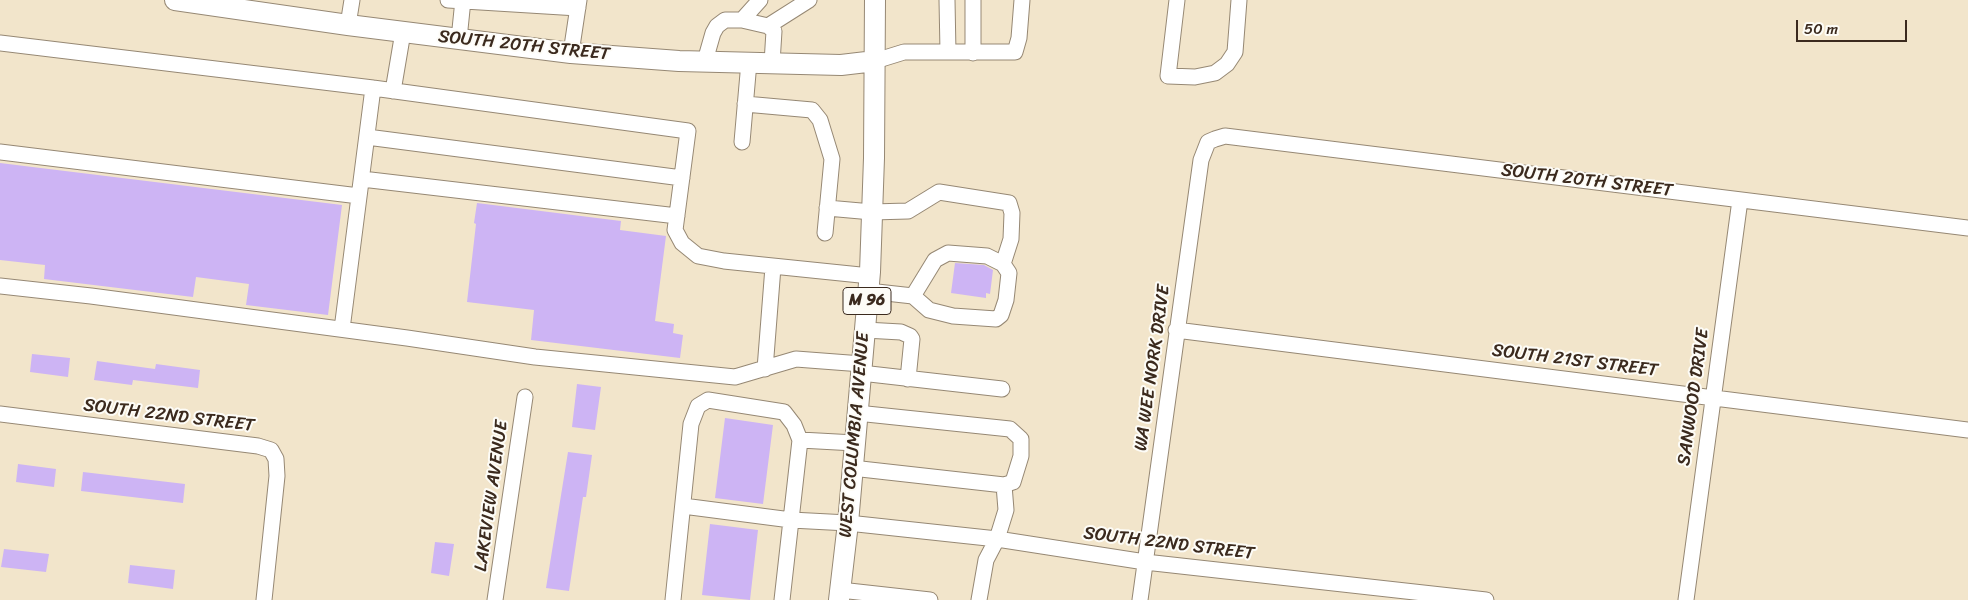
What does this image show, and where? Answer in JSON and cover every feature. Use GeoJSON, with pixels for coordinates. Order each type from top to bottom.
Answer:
{"type":"FeatureCollection","features":[{"type":"Feature","properties":{"kind":"main road","name":"SOUTH 20TH STREET"},"geometry":{"type":"LineString","coordinates":[[175,0],[348,25],[571,53],[705,61],[841,65],[875,60]]}},
{"type":"Feature","properties":{"kind":"main road","name":"WEST COLUMBIA AVENUE"},"geometry":{"type":"LineString","coordinates":[[839,595],[848,523],[869,283],[875,0]]}},
{"type":"Feature","properties":{"kind":"street"},"geometry":{"type":"LineString","coordinates":[[348,25],[352,0]]}},
{"type":"Feature","properties":{"kind":"street"},"geometry":{"type":"LineString","coordinates":[[742,20],[760,0]]}},
{"type":"Feature","properties":{"kind":"street"},"geometry":{"type":"LineString","coordinates":[[768,26],[809,0]]}},
{"type":"Feature","properties":{"kind":"street"},"geometry":{"type":"LineString","coordinates":[[947,0],[948,52]]}},
{"type":"Feature","properties":{"kind":"street"},"geometry":{"type":"LineString","coordinates":[[973,53],[974,0]]}},
{"type":"Feature","properties":{"kind":"street"},"geometry":{"type":"LineString","coordinates":[[875,60],[904,52],[1015,52],[1019,38],[1022,0]]}},
{"type":"Feature","properties":{"kind":"street"},"geometry":{"type":"LineString","coordinates":[[1177,0],[1168,76],[1195,77],[1215,73],[1227,64],[1234,52],[1239,0]]}},
{"type":"Feature","properties":{"kind":"street"},"geometry":{"type":"LineString","coordinates":[[459,39],[458,1],[578,4],[571,53]]}},
{"type":"Feature","properties":{"kind":"street"},"geometry":{"type":"LineString","coordinates":[[705,61],[717,26],[725,20],[742,20],[768,26],[774,31],[772,63]]}},
{"type":"Feature","properties":{"kind":"street"},"geometry":{"type":"LineString","coordinates":[[393,91],[403,32]]}},
{"type":"Feature","properties":{"kind":"street"},"geometry":{"type":"LineString","coordinates":[[0,43],[373,88],[688,130],[676,230],[682,243],[698,256],[869,283],[913,296],[929,310],[953,316],[996,319],[1001,315],[1006,300],[1009,273],[1003,264],[987,256],[948,253],[935,260],[913,296]]}},
{"type":"Feature","properties":{"kind":"street"},"geometry":{"type":"LineString","coordinates":[[742,142],[749,62]]}},
{"type":"Feature","properties":{"kind":"street"},"geometry":{"type":"LineString","coordinates":[[342,329],[373,88]]}},
{"type":"Feature","properties":{"kind":"street"},"geometry":{"type":"LineString","coordinates":[[746,104],[812,110],[820,120],[832,159],[825,233]]}},
{"type":"Feature","properties":{"kind":"street","name":"SOUTH 20TH STREET"},"geometry":{"type":"LineString","coordinates":[[1208,142],[1225,136],[1968,228]]}},
{"type":"Feature","properties":{"kind":"street"},"geometry":{"type":"LineString","coordinates":[[367,137],[682,178]]}},
{"type":"Feature","properties":{"kind":"street","name":"WA WEE NORK DRIVE"},"geometry":{"type":"LineString","coordinates":[[1140,600],[1201,160],[1208,142]]}},
{"type":"Feature","properties":{"kind":"street"},"geometry":{"type":"LineString","coordinates":[[0,152],[359,196]]}},
{"type":"Feature","properties":{"kind":"street"},"geometry":{"type":"LineString","coordinates":[[362,178],[677,216]]}},
{"type":"Feature","properties":{"kind":"street"},"geometry":{"type":"LineString","coordinates":[[827,208],[872,212],[908,211],[939,192],[1009,203],[1012,213],[1011,239],[1003,264]]}},
{"type":"Feature","properties":{"kind":"street","name":"SANWOOD DRIVE"},"geometry":{"type":"LineString","coordinates":[[1686,600],[1740,200]]}},
{"type":"Feature","properties":{"kind":"street"},"geometry":{"type":"LineString","coordinates":[[765,369],[773,267]]}},
{"type":"Feature","properties":{"kind":"street"},"geometry":{"type":"LineString","coordinates":[[0,286],[342,329],[535,357],[735,377],[796,360],[861,369],[908,379],[1002,389]]}},
{"type":"Feature","properties":{"kind":"street"},"geometry":{"type":"LineString","coordinates":[[865,330],[901,332],[910,336],[912,339],[908,379]]}},
{"type":"Feature","properties":{"kind":"street","name":"SOUTH 21ST STREET"},"geometry":{"type":"LineString","coordinates":[[1176,330],[1968,430]]}},
{"type":"Feature","properties":{"kind":"street","name":"LAKEVIEW AVENUE"},"geometry":{"type":"LineString","coordinates":[[495,600],[525,397]]}},
{"type":"Feature","properties":{"kind":"street"},"geometry":{"type":"LineString","coordinates":[[673,600],[691,424],[698,406],[708,400],[784,412],[794,425],[800,440],[782,600]]}},
{"type":"Feature","properties":{"kind":"street"},"geometry":{"type":"LineString","coordinates":[[852,468],[1004,485],[1013,482],[1021,456],[1021,439],[1010,429],[857,413]]}},
{"type":"Feature","properties":{"kind":"street","name":"SOUTH 22ND STREET"},"geometry":{"type":"LineString","coordinates":[[0,414],[258,446],[271,450],[276,459],[277,476],[264,600]]}},
{"type":"Feature","properties":{"kind":"street"},"geometry":{"type":"LineString","coordinates":[[800,440],[854,444]]}},
{"type":"Feature","properties":{"kind":"street"},"geometry":{"type":"LineString","coordinates":[[979,600],[986,560],[997,539],[1006,510],[1004,485]]}},
{"type":"Feature","properties":{"kind":"street","name":"SOUTH 22ND STREET"},"geometry":{"type":"LineString","coordinates":[[683,506],[791,520],[848,523],[997,539],[1145,562],[1486,600]]}},
{"type":"Feature","properties":{"kind":"street"},"geometry":{"type":"LineString","coordinates":[[839,595],[930,600]]}},
{"type":"Feature","properties":{"kind":"building"},"geometry":{"type":"Polygon","coordinates":[[[0,163],[342,205],[328,315],[246,305],[249,284],[196,277],[193,297],[44,279],[45,265],[0,260],[0,163]]]}},
{"type":"Feature","properties":{"kind":"building"},"geometry":{"type":"Polygon","coordinates":[[[477,203],[621,221],[620,230],[666,236],[655,321],[674,324],[673,333],[683,335],[680,358],[531,340],[534,310],[467,302],[477,203]]]}},
{"type":"Feature","properties":{"kind":"building"},"geometry":{"type":"Polygon","coordinates":[[[955,263],[984,265],[993,270],[990,294],[986,293],[986,298],[951,293],[955,263]]]}},
{"type":"Feature","properties":{"kind":"building"},"geometry":{"type":"Polygon","coordinates":[[[32,354],[70,358],[68,377],[30,372],[32,354]]]}},
{"type":"Feature","properties":{"kind":"building"},"geometry":{"type":"Polygon","coordinates":[[[97,361],[155,369],[156,364],[200,370],[198,388],[133,380],[132,385],[94,380],[97,361]]]}},
{"type":"Feature","properties":{"kind":"building"},"geometry":{"type":"Polygon","coordinates":[[[577,384],[601,387],[595,430],[572,427],[577,384]]]}},
{"type":"Feature","properties":{"kind":"building"},"geometry":{"type":"Polygon","coordinates":[[[725,418],[773,425],[763,504],[715,498],[725,418]]]}},
{"type":"Feature","properties":{"kind":"building"},"geometry":{"type":"Polygon","coordinates":[[[568,452],[592,455],[586,497],[583,497],[569,591],[546,588],[568,452]]]}},
{"type":"Feature","properties":{"kind":"building"},"geometry":{"type":"Polygon","coordinates":[[[18,464],[56,469],[54,487],[16,482],[18,464]]]}},
{"type":"Feature","properties":{"kind":"building"},"geometry":{"type":"Polygon","coordinates":[[[83,472],[185,484],[183,503],[81,491],[83,472]]]}},
{"type":"Feature","properties":{"kind":"building"},"geometry":{"type":"Polygon","coordinates":[[[710,524],[758,530],[750,600],[702,595],[710,524]]]}},
{"type":"Feature","properties":{"kind":"building"},"geometry":{"type":"Polygon","coordinates":[[[435,542],[454,544],[449,576],[431,573],[435,542]]]}},
{"type":"Feature","properties":{"kind":"building"},"geometry":{"type":"Polygon","coordinates":[[[4,549],[49,554],[46,572],[1,567],[4,549]]]}},
{"type":"Feature","properties":{"kind":"building"},"geometry":{"type":"Polygon","coordinates":[[[130,565],[175,570],[173,589],[128,583],[130,565]]]}}]}
